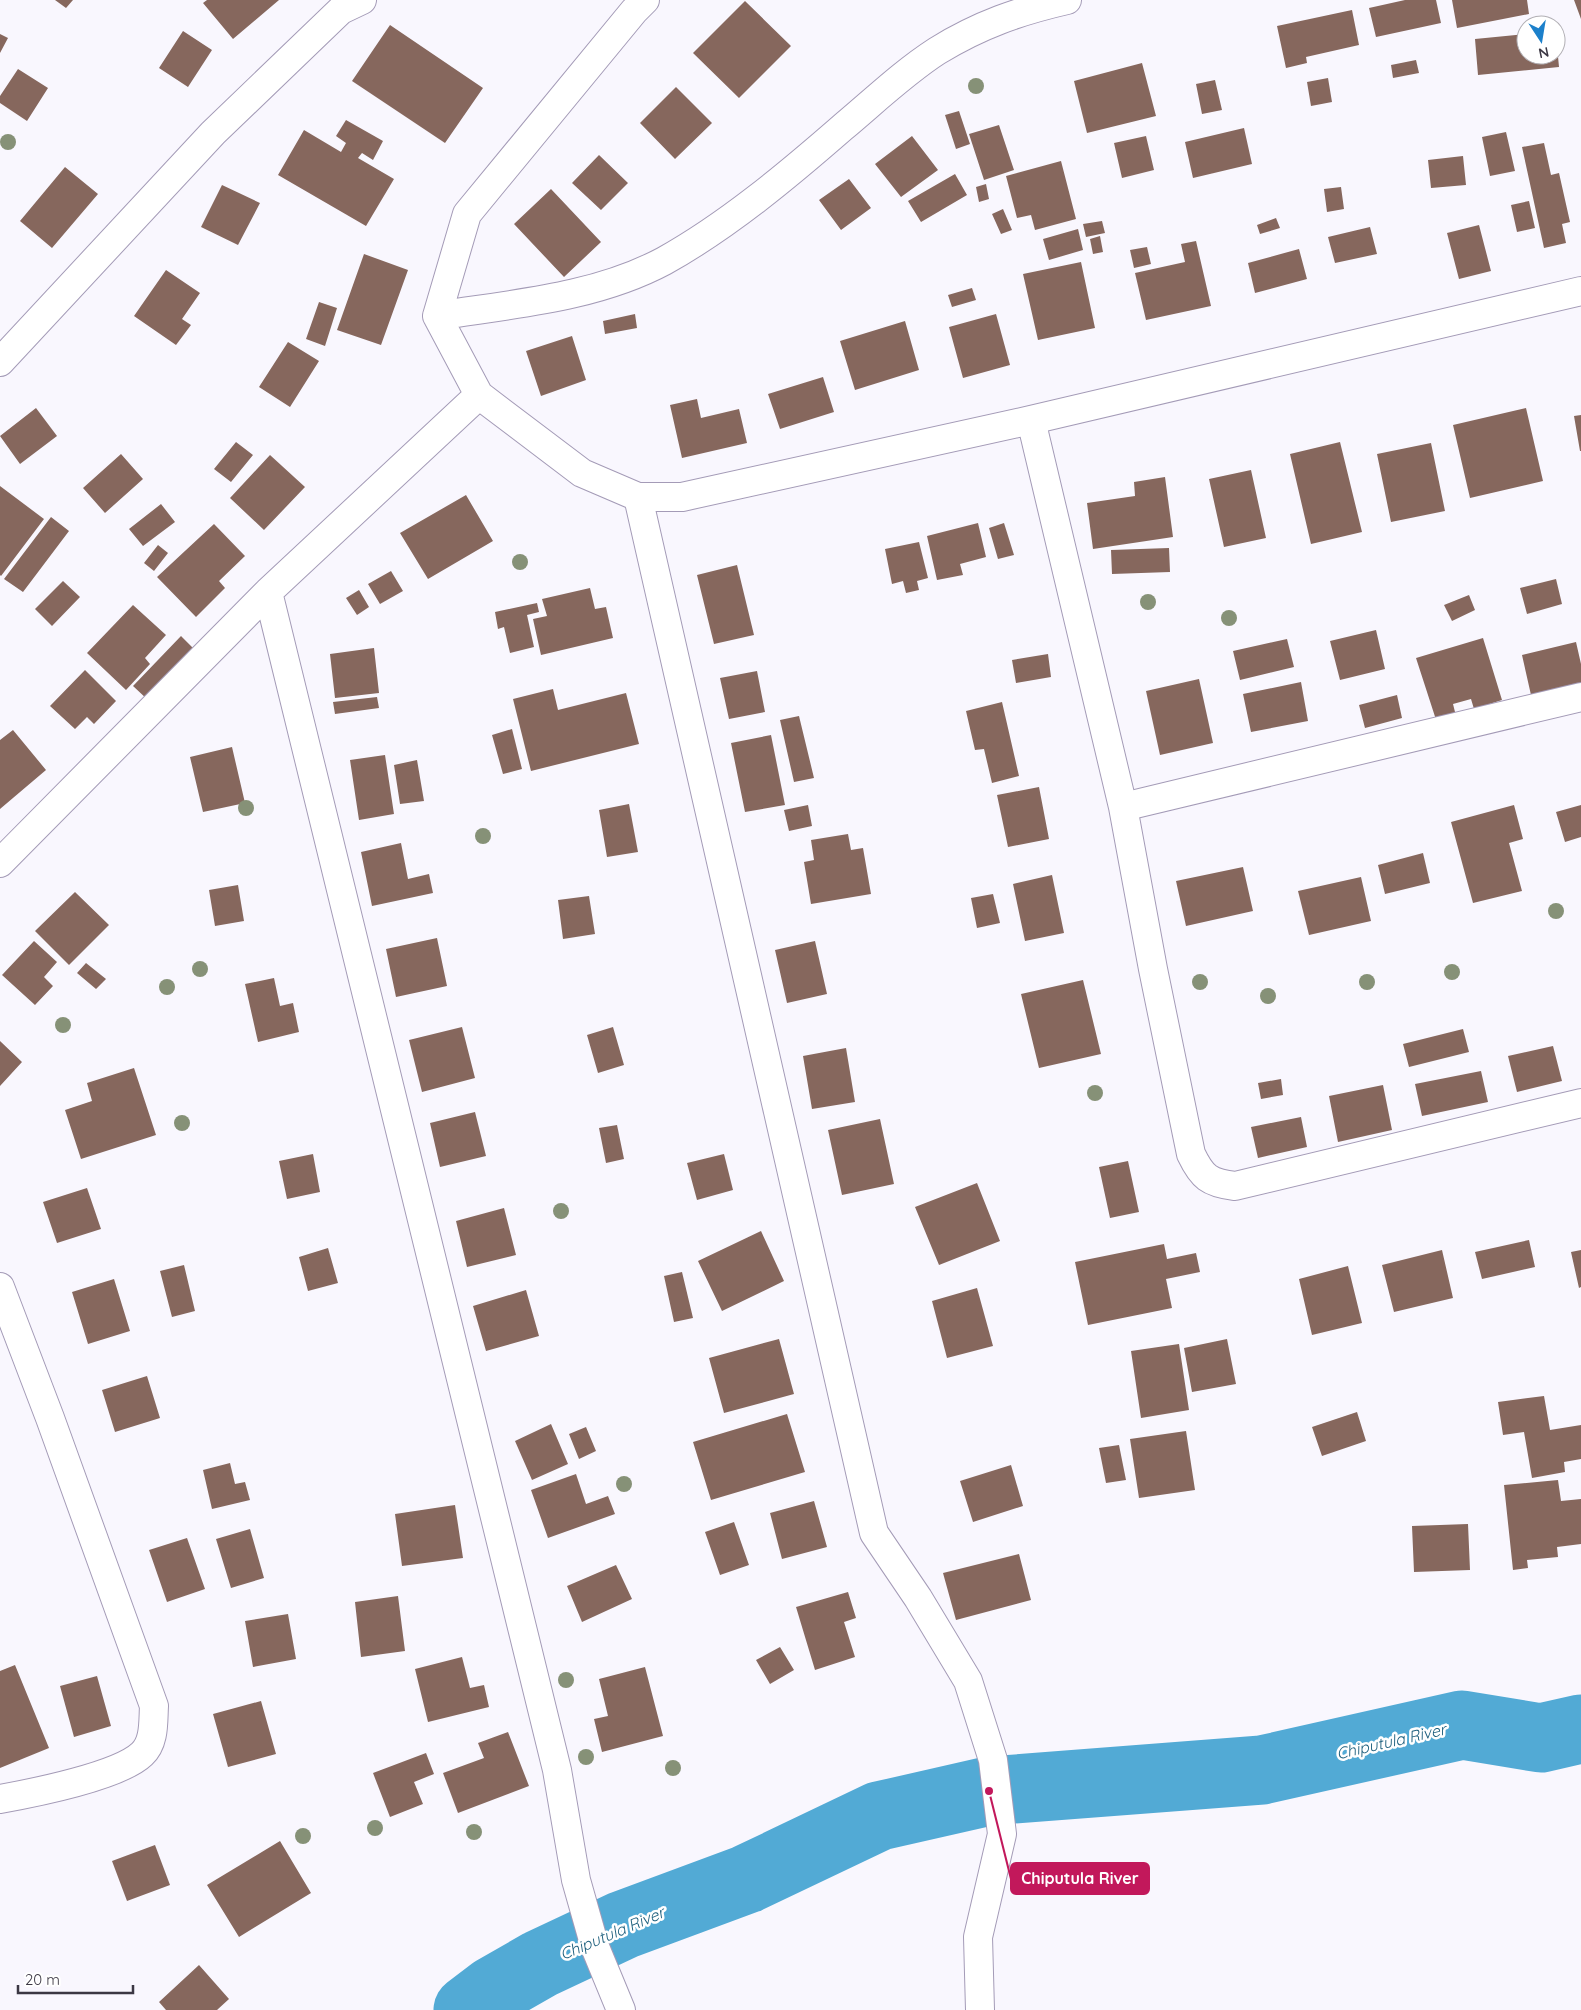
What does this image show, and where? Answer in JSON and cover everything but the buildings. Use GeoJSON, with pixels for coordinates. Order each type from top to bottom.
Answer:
{"type":"FeatureCollection","features":[{"type":"Feature","properties":{"kind":"street"},"geometry":{"type":"LineString","coordinates":[[0,362],[213,133],[341,10],[362,0]]}},
{"type":"Feature","properties":{"kind":"street"},"geometry":{"type":"LineString","coordinates":[[437,316],[581,292],[622,279],[663,261],[702,236],[792,171],[884,92],[936,52],[976,30],[1016,12],[1067,0]]}},
{"type":"Feature","properties":{"kind":"street"},"geometry":{"type":"LineString","coordinates":[[633,4],[467,214],[437,316],[479,395],[582,474],[638,497],[682,497],[1031,420],[1581,291]]}},
{"type":"Feature","properties":{"kind":"street"},"geometry":{"type":"LineString","coordinates":[[0,863],[268,592],[479,395]]}},
{"type":"Feature","properties":{"kind":"street"},"geometry":{"type":"LineString","coordinates":[[1031,420],[1123,808],[1191,1154],[1200,1173],[1218,1184],[1235,1186],[1581,1103]]}},
{"type":"Feature","properties":{"kind":"street"},"geometry":{"type":"LineString","coordinates":[[638,497],[874,1533],[918,1598],[968,1681],[993,1760],[1002,1834],[978,1937],[980,2010]]}},
{"type":"Feature","properties":{"kind":"street"},"geometry":{"type":"LineString","coordinates":[[268,592],[558,1770],[576,1880],[595,1947],[621,2010]]}},
{"type":"Feature","properties":{"kind":"street"},"geometry":{"type":"LineString","coordinates":[[1123,808],[1581,697]]}},
{"type":"Feature","properties":{"kind":"street"},"geometry":{"type":"LineString","coordinates":[[0,1287],[50,1418],[154,1706],[153,1735],[143,1753],[108,1772],[0,1799]]}},
{"type":"Feature","properties":{"kind":"waterway","name":"Chiputula River"},"geometry":{"type":"LineString","coordinates":[[468,2010],[493,1991],[540,1964],[623,1925],[747,1879],[879,1816],[989,1791],[1262,1770],[1462,1725],[1541,1738],[1581,1729]]}},
{"type":"Feature","properties":{"kind":"place","name":"Chiputula River"},"geometry":{"type":"Point","coordinates":[989,1791]}}]}
